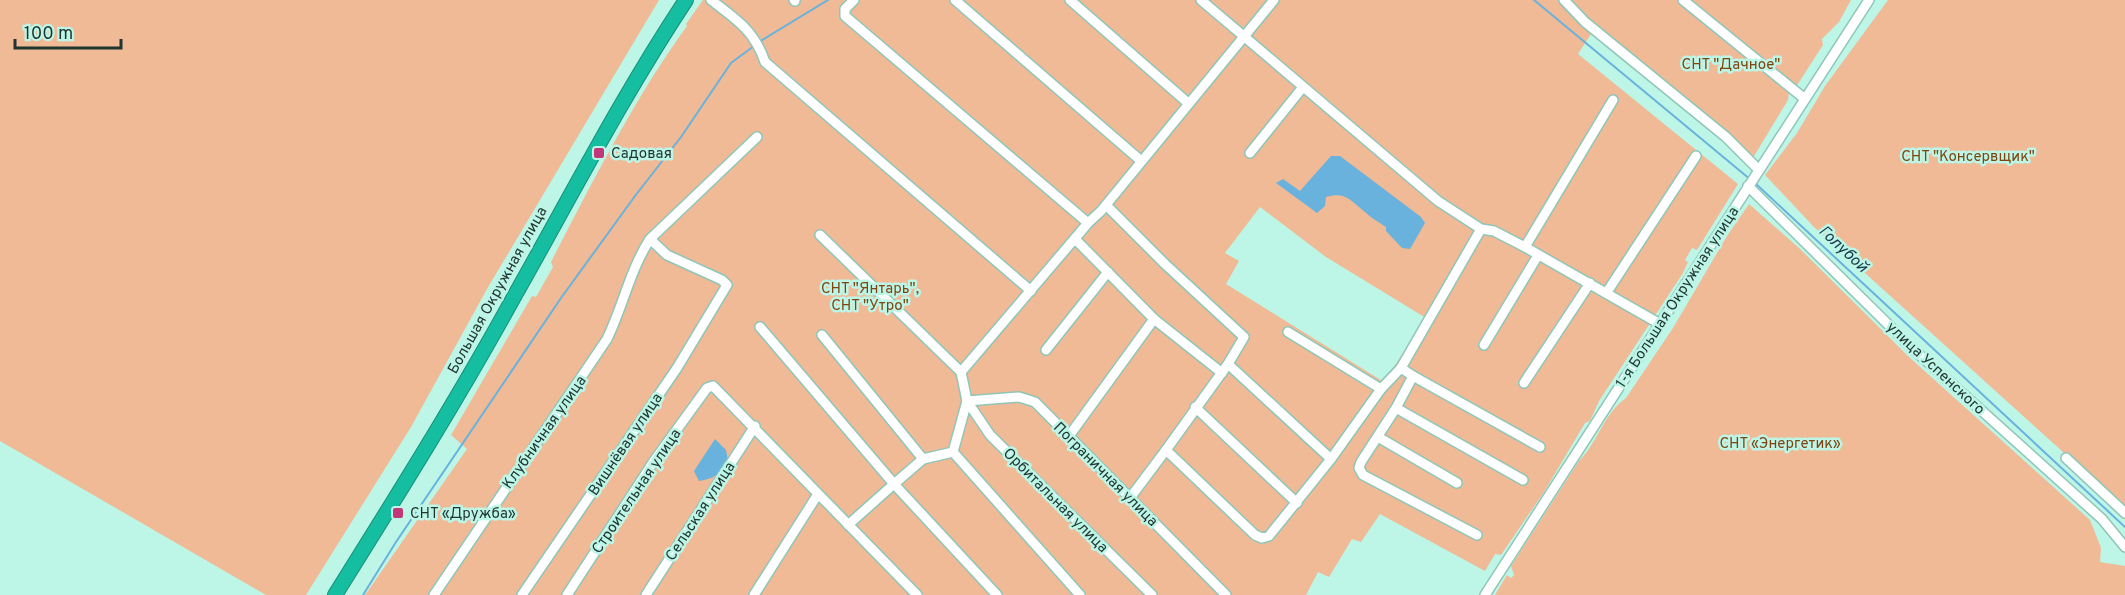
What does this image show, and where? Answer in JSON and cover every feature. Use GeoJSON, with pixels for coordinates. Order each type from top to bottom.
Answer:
{"type":"FeatureCollection","features":[{"type":"Feature","properties":{"kind":"highway","name":"Большая Окружная улица"},"geometry":{"type":"LineString","coordinates":[[335,595],[401,490],[515,296],[648,56],[686,0]]}},
{"type":"Feature","properties":{"kind":"street"},"geometry":{"type":"LineString","coordinates":[[711,0],[749,30],[758,42],[765,62],[1031,291]]}},
{"type":"Feature","properties":{"kind":"street"},"geometry":{"type":"LineString","coordinates":[[854,0],[845,9],[845,16],[1088,223]]}},
{"type":"Feature","properties":{"kind":"street"},"geometry":{"type":"LineString","coordinates":[[956,0],[1140,160]]}},
{"type":"Feature","properties":{"kind":"street"},"geometry":{"type":"LineString","coordinates":[[1070,0],[1188,103]]}},
{"type":"Feature","properties":{"kind":"street"},"geometry":{"type":"LineString","coordinates":[[1201,0],[1407,177],[1481,229],[1494,231],[1525,247],[1537,256],[1607,292],[1660,324]]}},
{"type":"Feature","properties":{"kind":"street"},"geometry":{"type":"LineString","coordinates":[[961,372],[1106,205],[1140,160],[1274,0]]}},
{"type":"Feature","properties":{"kind":"street"},"geometry":{"type":"LineString","coordinates":[[1564,0],[1585,22],[1726,137],[1757,172]]}},
{"type":"Feature","properties":{"kind":"street"},"geometry":{"type":"LineString","coordinates":[[1683,0],[1805,99]]}},
{"type":"Feature","properties":{"kind":"street","name":"1-я Большая Окружная улица"},"geometry":{"type":"LineString","coordinates":[[1485,595],[1869,0]]}},
{"type":"Feature","properties":{"kind":"street"},"geometry":{"type":"LineString","coordinates":[[1250,153],[1303,87]]}},
{"type":"Feature","properties":{"kind":"street"},"geometry":{"type":"LineString","coordinates":[[1525,247],[1613,100]]}},
{"type":"Feature","properties":{"kind":"street","name":"Клубничная улица"},"geometry":{"type":"LineString","coordinates":[[434,595],[607,339],[623,294],[640,255],[650,239],[757,137]]}},
{"type":"Feature","properties":{"kind":"street"},"geometry":{"type":"LineString","coordinates":[[1607,292],[1639,248],[1696,156]]}},
{"type":"Feature","properties":{"kind":"street","name":"улица Успенского"},"geometry":{"type":"LineString","coordinates":[[1748,186],[1912,348],[2102,519],[2125,547]]}},
{"type":"Feature","properties":{"kind":"street"},"geometry":{"type":"LineString","coordinates":[[1106,205],[1165,264],[1242,333],[1243,342],[1130,498]]}},
{"type":"Feature","properties":{"kind":"street"},"geometry":{"type":"LineString","coordinates":[[1166,450],[1255,535],[1262,538],[1269,536],[1297,503],[1381,388],[1401,368],[1481,229]]}},
{"type":"Feature","properties":{"kind":"street"},"geometry":{"type":"LineString","coordinates":[[820,235],[961,372],[967,401],[953,452]]}},
{"type":"Feature","properties":{"kind":"street","name":"Вишнёвая улица"},"geometry":{"type":"LineString","coordinates":[[522,595],[677,368],[725,291],[727,285],[722,280],[668,255],[650,239]]}},
{"type":"Feature","properties":{"kind":"street"},"geometry":{"type":"LineString","coordinates":[[1075,239],[1154,319],[1222,373]]}},
{"type":"Feature","properties":{"kind":"street"},"geometry":{"type":"LineString","coordinates":[[1484,345],[1537,256]]}},
{"type":"Feature","properties":{"kind":"street"},"geometry":{"type":"LineString","coordinates":[[1046,350],[1108,272]]}},
{"type":"Feature","properties":{"kind":"street"},"geometry":{"type":"LineString","coordinates":[[1524,383],[1590,283]]}},
{"type":"Feature","properties":{"kind":"street"},"geometry":{"type":"LineString","coordinates":[[1069,436],[1154,319]]}},
{"type":"Feature","properties":{"kind":"street"},"geometry":{"type":"LineString","coordinates":[[760,327],[894,484],[998,595]]}},
{"type":"Feature","properties":{"kind":"street"},"geometry":{"type":"LineString","coordinates":[[1288,332],[1381,388]]}},
{"type":"Feature","properties":{"kind":"street"},"geometry":{"type":"LineString","coordinates":[[822,335],[922,459]]}},
{"type":"Feature","properties":{"kind":"street"},"geometry":{"type":"LineString","coordinates":[[1228,364],[1330,459]]}},
{"type":"Feature","properties":{"kind":"street"},"geometry":{"type":"LineString","coordinates":[[1401,368],[1540,447]]}},
{"type":"Feature","properties":{"kind":"street"},"geometry":{"type":"LineString","coordinates":[[1413,376],[1396,408],[1360,462],[1359,468],[1362,475],[1477,535]]}},
{"type":"Feature","properties":{"kind":"street","name":"Строительная улица"},"geometry":{"type":"LineString","coordinates":[[567,595],[654,461],[707,388],[717,388],[755,426]]}},
{"type":"Feature","properties":{"kind":"street","name":"Пограничная улица"},"geometry":{"type":"LineString","coordinates":[[967,401],[1019,398],[1035,402],[1226,595]]}},
{"type":"Feature","properties":{"kind":"street","name":"Орбитальная улица"},"geometry":{"type":"LineString","coordinates":[[967,401],[990,435],[1152,595]]}},
{"type":"Feature","properties":{"kind":"street"},"geometry":{"type":"LineString","coordinates":[[1195,407],[1297,503]]}},
{"type":"Feature","properties":{"kind":"street"},"geometry":{"type":"LineString","coordinates":[[1396,408],[1523,480]]}},
{"type":"Feature","properties":{"kind":"street"},"geometry":{"type":"LineString","coordinates":[[755,426],[917,595]]}},
{"type":"Feature","properties":{"kind":"street","name":"Сельская улица"},"geometry":{"type":"LineString","coordinates":[[646,595],[755,426]]}},
{"type":"Feature","properties":{"kind":"street"},"geometry":{"type":"LineString","coordinates":[[1378,437],[1457,483]]}},
{"type":"Feature","properties":{"kind":"street"},"geometry":{"type":"LineString","coordinates":[[848,525],[922,459],[953,452]]}},
{"type":"Feature","properties":{"kind":"street"},"geometry":{"type":"LineString","coordinates":[[953,452],[1080,595]]}},
{"type":"Feature","properties":{"kind":"street"},"geometry":{"type":"LineString","coordinates":[[2066,458],[2125,513]]}},
{"type":"Feature","properties":{"kind":"street"},"geometry":{"type":"LineString","coordinates":[[754,595],[818,494]]}},
{"type":"Feature","properties":{"kind":"green space"},"geometry":{"type":"Polygon","coordinates":[[[0,0],[659,0],[487,289],[411,427],[306,595],[266,595],[0,441],[0,0]]]}},
{"type":"Feature","properties":{"kind":"green space","name":"СНТ \"Янтарь\", СНТ \"Утро\""},"geometry":{"type":"Polygon","coordinates":[[[703,0],[1851,0],[1839,22],[1822,39],[1823,45],[1794,90],[1789,92],[1788,100],[1751,161],[1591,34],[1578,54],[1738,184],[1697,250],[1692,248],[1685,260],[1688,262],[1683,273],[1599,401],[1590,421],[1585,423],[1544,492],[1501,555],[1495,554],[1485,571],[1380,514],[1361,542],[1352,539],[1329,577],[1318,572],[1306,595],[365,595],[467,449],[451,435],[532,296],[536,297],[553,267],[551,262],[614,142],[649,83],[687,26],[686,24],[703,0]],[[1260,207],[1225,253],[1239,261],[1226,284],[1384,382],[1426,318],[1326,257],[1260,207]]]}},
{"type":"Feature","properties":{"kind":"green space","name":"СНТ \"Консервщик\""},"geometry":{"type":"Polygon","coordinates":[[[1888,0],[2125,0],[2125,508],[1814,227],[1765,175],[1797,133],[1825,86],[1888,0]]]}},
{"type":"Feature","properties":{"kind":"green space","name":"СНТ «Энергетик»"},"geometry":{"type":"Polygon","coordinates":[[[1749,204],[1799,248],[1908,356],[2090,520],[2101,548],[2100,562],[2125,566],[2125,595],[1495,595],[1507,575],[1511,578],[1514,575],[1511,566],[1606,420],[1618,404],[1626,398],[1673,328],[1727,236],[1749,204]]]}},
{"type":"Feature","properties":{"kind":"water"},"geometry":{"type":"Polygon","coordinates":[[[1331,156],[1340,156],[1421,217],[1425,223],[1410,249],[1402,248],[1386,231],[1386,227],[1348,198],[1339,195],[1326,197],[1325,206],[1317,213],[1276,183],[1283,179],[1300,191],[1331,156]]]}},
{"type":"Feature","properties":{"kind":"water"},"geometry":{"type":"Polygon","coordinates":[[[715,439],[726,450],[728,461],[716,475],[699,481],[694,471],[715,439]]]}},
{"type":"Feature","properties":{"kind":"waterway"},"geometry":{"type":"LineString","coordinates":[[759,42],[828,0]]}},
{"type":"Feature","properties":{"kind":"waterway","name":"Голубой"},"geometry":{"type":"LineString","coordinates":[[1534,0],[1751,180]]}},
{"type":"Feature","properties":{"kind":"waterway"},"geometry":{"type":"LineString","coordinates":[[363,595],[396,542],[561,298],[681,137],[731,63],[754,46]]}},
{"type":"Feature","properties":{"kind":"waterway","name":"Голубой"},"geometry":{"type":"LineString","coordinates":[[1755,183],[2125,527]]}},
{"type":"Feature","properties":{"kind":"place","name":"Садовая"},"geometry":{"type":"Point","coordinates":[599,153]}},
{"type":"Feature","properties":{"kind":"place","name":"СНТ «Дружба»"},"geometry":{"type":"Point","coordinates":[398,513]}},
{"type":"Feature","properties":{"kind":"park label","name":"СНТ \"Дачное\""},"geometry":{"type":"Point","coordinates":[1731,64]}}]}
